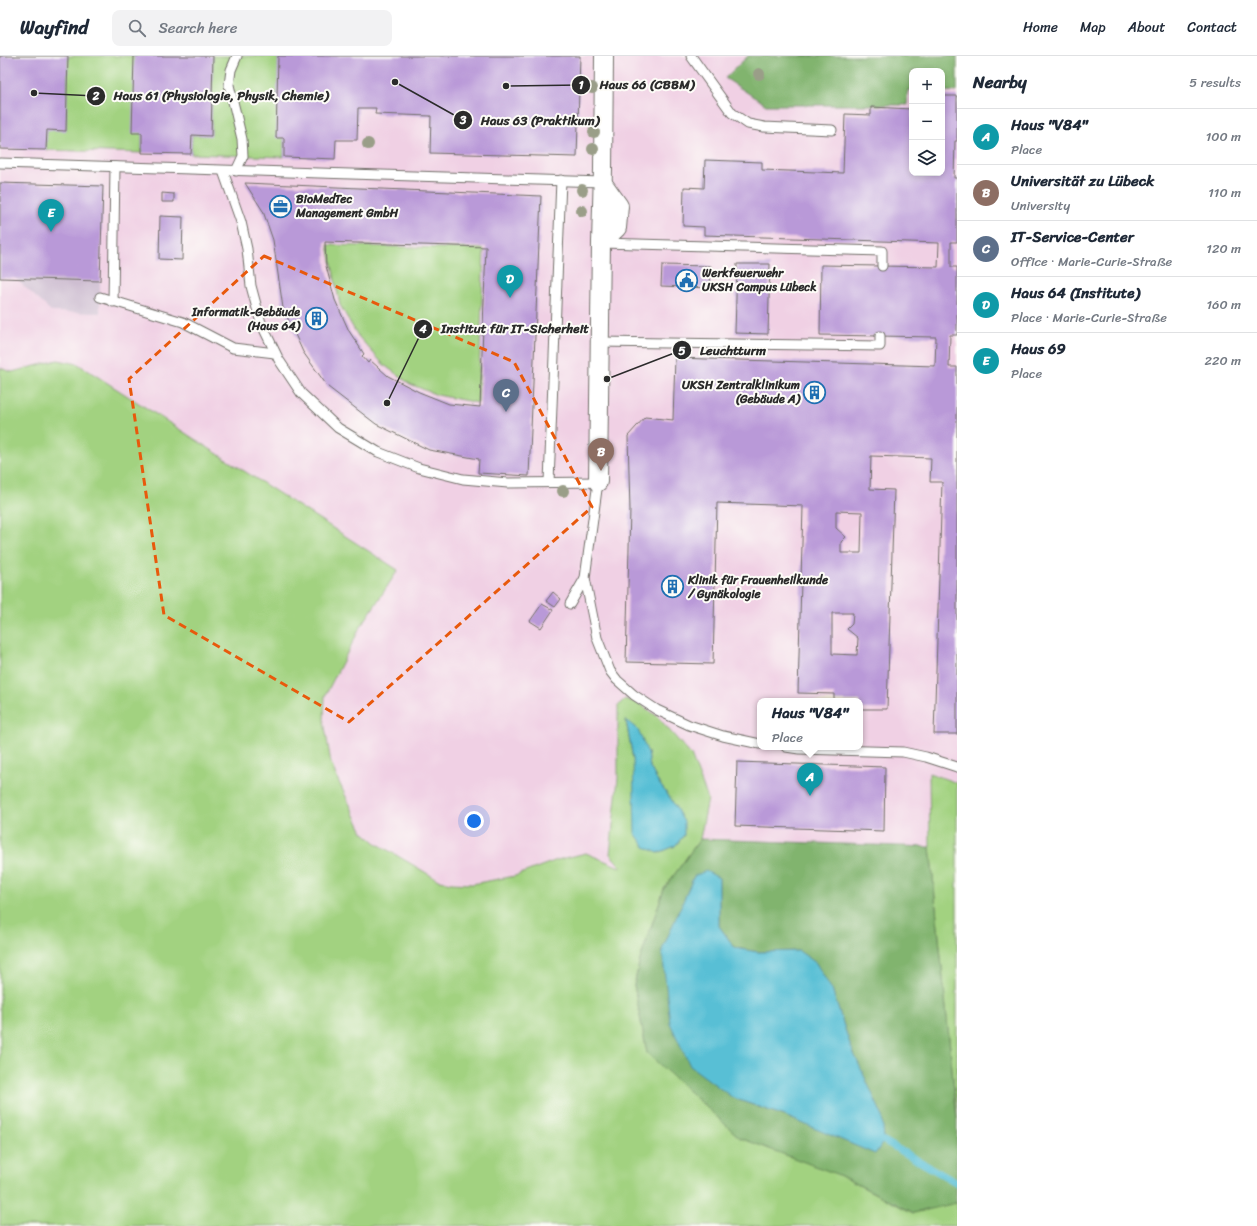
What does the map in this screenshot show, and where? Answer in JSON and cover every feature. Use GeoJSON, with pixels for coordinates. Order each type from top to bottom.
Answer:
{"type":"FeatureCollection","features":[{"type":"Feature","properties":{"kind":"street"},"geometry":{"type":"LineString","coordinates":[[598,482],[604,56]]}},
{"type":"Feature","properties":{"kind":"lane"},"geometry":{"type":"LineString","coordinates":[[236,171],[243,156],[242,139],[229,85],[231,70],[237,56]]}},
{"type":"Feature","properties":{"kind":"lane"},"geometry":{"type":"LineString","coordinates":[[691,56],[732,113],[748,124],[764,127],[832,130]]}},
{"type":"Feature","properties":{"kind":"lane"},"geometry":{"type":"LineString","coordinates":[[0,164],[602,182]]}},
{"type":"Feature","properties":{"kind":"lane"},"geometry":{"type":"LineString","coordinates":[[113,302],[115,167]]}},
{"type":"Feature","properties":{"kind":"lane"},"geometry":{"type":"LineString","coordinates":[[223,171],[241,222],[247,249],[251,286],[261,323],[276,353],[301,393],[338,428],[378,452],[419,468],[463,478],[508,483],[598,482],[585,578],[596,638],[610,671],[617,680],[634,695],[657,710],[689,725],[723,736],[757,743]]}},
{"type":"Feature","properties":{"kind":"lane"},"geometry":{"type":"LineString","coordinates":[[549,482],[561,180]]}},
{"type":"Feature","properties":{"kind":"lane"},"geometry":{"type":"LineString","coordinates":[[601,243],[882,251],[882,266]]}},
{"type":"Feature","properties":{"kind":"lane"},"geometry":{"type":"LineString","coordinates":[[100,297],[183,322],[233,348],[276,353]]}},
{"type":"Feature","properties":{"kind":"lane"},"geometry":{"type":"LineString","coordinates":[[600,342],[880,346],[880,336]]}},
{"type":"Feature","properties":{"kind":"lane"},"geometry":{"type":"LineString","coordinates":[[570,604],[585,578]]}},
{"type":"Feature","properties":{"kind":"lane"},"geometry":{"type":"LineString","coordinates":[[834,750],[903,752],[926,757],[957,767]]}},
{"type":"Feature","properties":{"kind":"highlighted area"},"geometry":{"type":"Polygon","coordinates":[[[264,256],[514,362],[592,507],[349,722],[164,615],[129,379],[264,256]]]}},
{"type":"Feature","properties":{"kind":"shaded area"},"geometry":{"type":"Polygon","coordinates":[[[0,56],[957,56],[957,783],[929,773],[930,847],[700,839],[622,869],[585,853],[557,860],[515,876],[472,884],[440,881],[376,843],[363,832],[331,763],[324,720],[325,696],[360,628],[398,570],[58,360],[12,372],[0,368],[0,56]]]}},
{"type":"Feature","properties":{"kind":"shaded area"},"geometry":{"type":"Polygon","coordinates":[[[15,278],[100,281],[100,313],[52,312],[15,278]]]}},
{"type":"Feature","properties":{"kind":"green space"},"geometry":{"type":"Polygon","coordinates":[[[68,56],[134,56],[142,133],[142,153],[46,150],[47,130],[66,130],[68,56]]]}},
{"type":"Feature","properties":{"kind":"green space"},"geometry":{"type":"Polygon","coordinates":[[[213,56],[278,56],[284,157],[191,154],[192,135],[211,135],[213,56]]]}},
{"type":"Feature","properties":{"kind":"green space"},"geometry":{"type":"Polygon","coordinates":[[[748,56],[957,56],[957,92],[945,91],[945,68],[909,68],[907,105],[766,105],[725,78],[748,56]]]}},
{"type":"Feature","properties":{"kind":"green space"},"geometry":{"type":"Polygon","coordinates":[[[328,245],[484,249],[478,403],[437,395],[410,384],[384,365],[358,336],[340,305],[328,245]]]}},
{"type":"Feature","properties":{"kind":"green space"},"geometry":{"type":"Polygon","coordinates":[[[58,360],[78,364],[398,570],[360,628],[325,696],[324,721],[331,763],[363,832],[376,843],[440,881],[472,884],[515,876],[557,860],[586,853],[622,868],[610,854],[618,778],[618,706],[625,699],[640,704],[657,716],[691,755],[708,799],[700,839],[664,889],[640,960],[634,985],[647,1053],[839,1175],[913,1213],[957,1202],[957,1226],[0,1226],[0,368],[12,372],[58,360]],[[626,721],[633,759],[658,853],[675,846],[684,835],[671,799],[658,782],[650,767],[648,752],[626,721]]]}},
{"type":"Feature","properties":{"kind":"green space"},"geometry":{"type":"Polygon","coordinates":[[[929,773],[957,783],[957,1119],[930,847],[929,773]]]}},
{"type":"Feature","properties":{"kind":"green space"},"geometry":{"type":"Polygon","coordinates":[[[700,839],[930,847],[957,1119],[956,1203],[914,1213],[839,1175],[740,1138],[647,1053],[634,985],[640,960],[664,889],[700,839]],[[694,876],[686,896],[733,1098],[823,1131],[851,1047],[832,990],[799,951],[758,952],[735,948],[719,926],[719,878],[694,876]]]}},
{"type":"Feature","properties":{"kind":"water"},"geometry":{"type":"Polygon","coordinates":[[[626,720],[638,730],[648,753],[650,767],[684,822],[684,835],[675,846],[658,853],[645,847],[635,833],[633,759],[626,720]]]}},
{"type":"Feature","properties":{"kind":"water"},"geometry":{"type":"Polygon","coordinates":[[[706,871],[719,878],[719,926],[735,948],[758,952],[799,951],[816,963],[832,990],[851,1047],[882,1115],[884,1141],[875,1154],[785,1116],[733,1098],[690,1066],[670,1023],[662,950],[694,876],[706,871]]]}},
{"type":"Feature","properties":{"kind":"building"},"geometry":{"type":"Polygon","coordinates":[[[0,56],[68,56],[66,131],[47,130],[46,150],[0,149],[0,56]]]}},
{"type":"Feature","properties":{"kind":"building"},"geometry":{"type":"Polygon","coordinates":[[[134,56],[213,56],[211,136],[192,135],[191,154],[142,153],[142,133],[132,133],[134,56]]]}},
{"type":"Feature","properties":{"kind":"building"},"geometry":{"type":"Polygon","coordinates":[[[278,56],[580,56],[577,157],[430,153],[431,116],[375,114],[376,108],[358,108],[357,140],[336,140],[335,159],[284,157],[284,138],[276,138],[278,56]]]}},
{"type":"Feature","properties":{"kind":"building","name":"UKSH Zentralklinikum (Gebäude A)"},"geometry":{"type":"Polygon","coordinates":[[[945,96],[957,96],[957,141],[955,141],[954,178],[957,178],[957,242],[951,242],[951,267],[957,267],[957,335],[950,335],[949,367],[957,367],[957,734],[934,734],[942,482],[930,482],[931,458],[871,456],[870,489],[894,490],[887,709],[863,709],[863,698],[834,698],[834,694],[798,693],[803,506],[717,503],[713,664],[626,662],[630,510],[628,436],[645,417],[673,420],[675,358],[935,366],[936,337],[820,335],[821,265],[938,267],[939,243],[704,235],[704,227],[683,226],[684,187],[704,188],[705,160],[762,162],[762,170],[843,173],[845,114],[871,115],[871,107],[909,109],[909,176],[945,176],[945,96]],[[836,511],[836,528],[846,537],[841,542],[841,553],[861,553],[862,512],[836,511]],[[832,613],[832,654],[857,655],[858,638],[847,629],[852,624],[853,613],[832,613]]]}},
{"type":"Feature","properties":{"kind":"building"},"geometry":{"type":"Polygon","coordinates":[[[0,183],[103,186],[100,281],[0,278],[0,183]]]}},
{"type":"Feature","properties":{"kind":"building","name":"Informatik-Gebäude (Haus 64)"},"geometry":{"type":"Polygon","coordinates":[[[245,183],[541,196],[529,476],[478,473],[479,459],[429,450],[376,424],[328,387],[303,352],[283,308],[273,240],[263,211],[245,183]],[[325,242],[326,266],[335,300],[349,331],[364,354],[362,356],[368,363],[370,360],[388,376],[419,392],[449,404],[480,407],[486,247],[325,242]]]}},
{"type":"Feature","properties":{"kind":"building"},"geometry":{"type":"Polygon","coordinates":[[[162,193],[174,194],[174,202],[162,202],[162,193]]]}},
{"type":"Feature","properties":{"kind":"building"},"geometry":{"type":"Polygon","coordinates":[[[160,216],[183,217],[182,260],[159,259],[160,216]]]}},
{"type":"Feature","properties":{"kind":"building"},"geometry":{"type":"Polygon","coordinates":[[[737,264],[770,264],[768,334],[735,333],[737,264]]]}},
{"type":"Feature","properties":{"kind":"building","name":"Werkfeuerwehr UKSH Campus Lübeck"},"geometry":{"type":"Polygon","coordinates":[[[662,265],[711,266],[710,288],[661,286],[662,265]]]}},
{"type":"Feature","properties":{"kind":"building"},"geometry":{"type":"Polygon","coordinates":[[[553,592],[561,599],[555,607],[546,601],[553,592]]]}},
{"type":"Feature","properties":{"kind":"building"},"geometry":{"type":"Polygon","coordinates":[[[542,604],[553,610],[541,628],[530,621],[542,604]]]}},
{"type":"Feature","properties":{"kind":"building"},"geometry":{"type":"Polygon","coordinates":[[[737,762],[885,767],[884,831],[735,826],[737,762]]]}},
{"type":"Feature","properties":{"kind":"waterway"},"geometry":{"type":"LineString","coordinates":[[884,1141],[957,1183]]}},
{"type":"Feature","properties":{"kind":"place","name":"Haus 63 (Praktikum)"},"geometry":{"type":"Point","coordinates":[395,82]}},
{"type":"Feature","properties":{"kind":"place","name":"Haus 66 (CBBM)"},"geometry":{"type":"Point","coordinates":[506,86]}},
{"type":"Feature","properties":{"kind":"place","name":"Haus 61 (Physiologie, Physik, Chemie)"},"geometry":{"type":"Point","coordinates":[34,93]}},
{"type":"Feature","properties":{"kind":"place","name":"BioMedTec Management GmbH"},"geometry":{"type":"Point","coordinates":[281,206]}},
{"type":"Feature","properties":{"kind":"place","name":"Haus 69"},"geometry":{"type":"Point","coordinates":[51,232]}},
{"type":"Feature","properties":{"kind":"place","name":"Werkfeuerwehr UKSH Campus Lübeck"},"geometry":{"type":"Point","coordinates":[686,280]}},
{"type":"Feature","properties":{"kind":"place","name":"Haus 64 (Institute)"},"geometry":{"type":"Point","coordinates":[510,298]}},
{"type":"Feature","properties":{"kind":"place","name":"Informatik-Gebäude (Haus 64)"},"geometry":{"type":"Point","coordinates":[316,319]}},
{"type":"Feature","properties":{"kind":"place","name":"Leuchtturm"},"geometry":{"type":"Point","coordinates":[607,379]}},
{"type":"Feature","properties":{"kind":"place","name":"UKSH Zentralklinikum (Gebäude A)"},"geometry":{"type":"Point","coordinates":[815,392]}},
{"type":"Feature","properties":{"kind":"place","name":"Institut für IT-Sicherheit"},"geometry":{"type":"Point","coordinates":[387,403]}},
{"type":"Feature","properties":{"kind":"place","name":"IT-Service-Center"},"geometry":{"type":"Point","coordinates":[506,412]}},
{"type":"Feature","properties":{"kind":"place","name":"Universität zu Lübeck"},"geometry":{"type":"Point","coordinates":[601,471]}},
{"type":"Feature","properties":{"kind":"place","name":"Klinik für Frauenheilkunde / Gynäkologie"},"geometry":{"type":"Point","coordinates":[672,587]}},
{"type":"Feature","properties":{"kind":"place","name":"Haus \"V84\""},"geometry":{"type":"Point","coordinates":[810,796]}}]}
